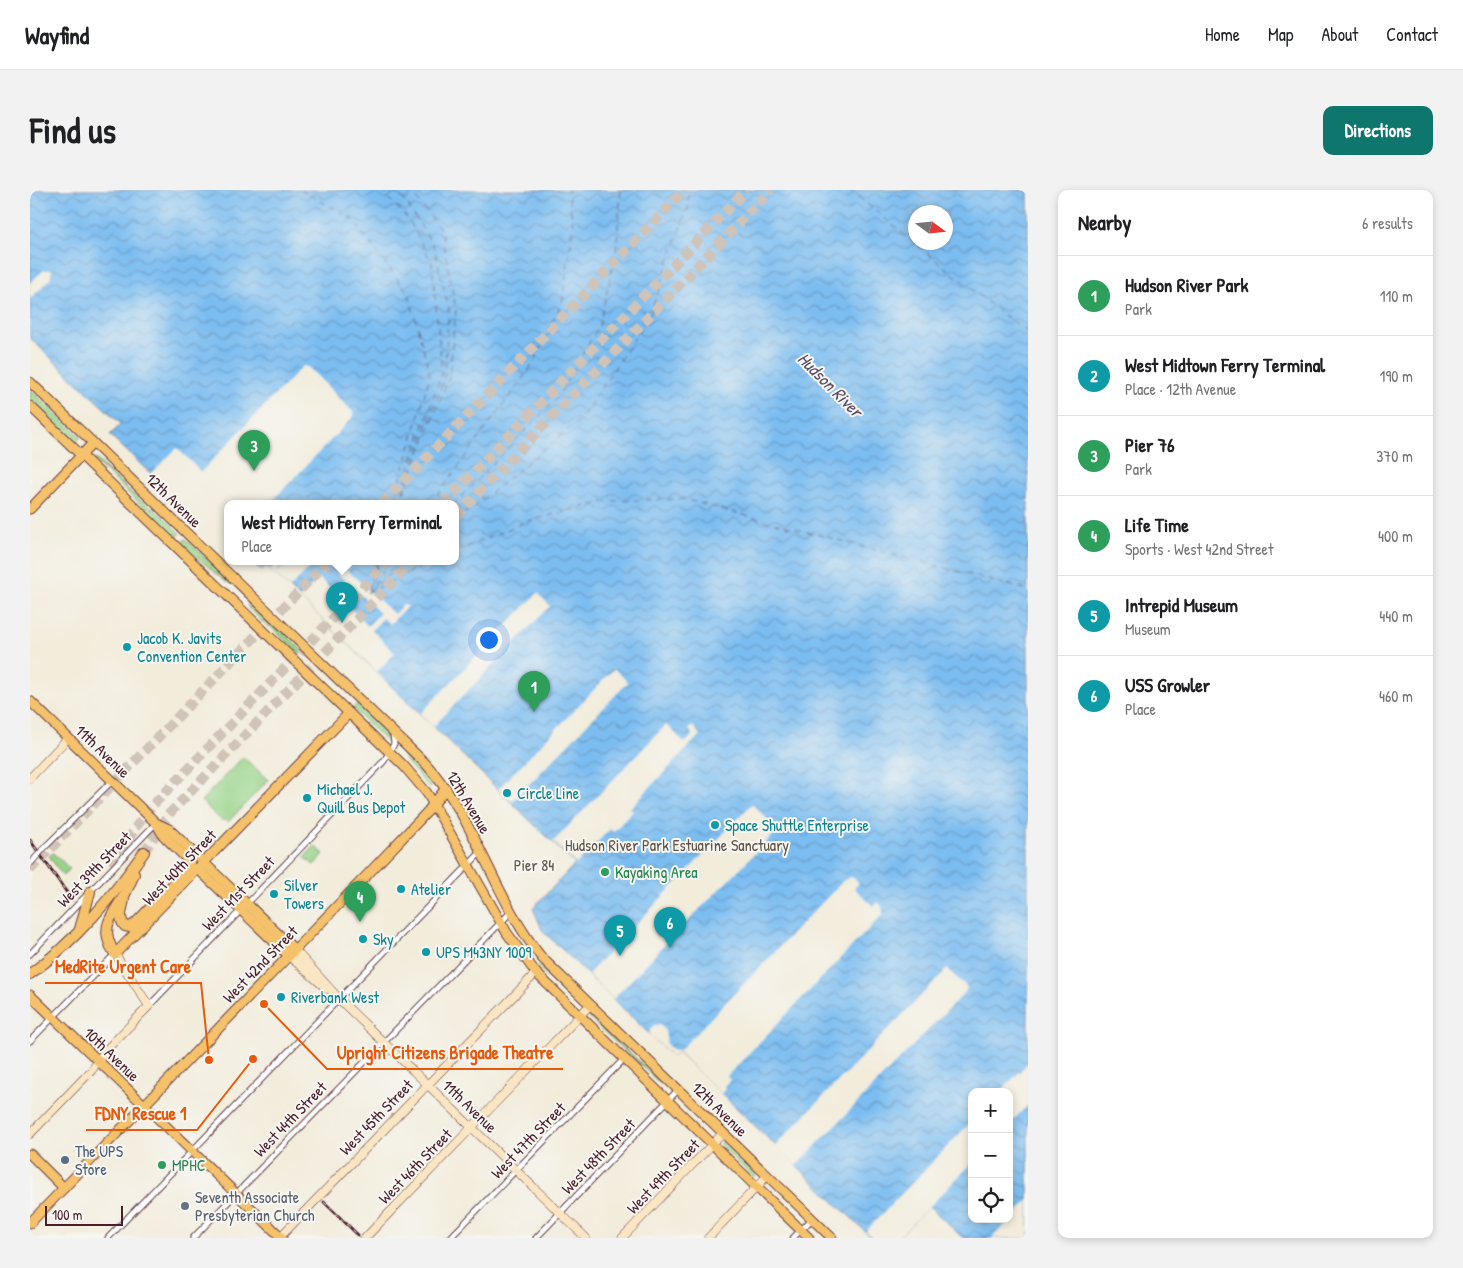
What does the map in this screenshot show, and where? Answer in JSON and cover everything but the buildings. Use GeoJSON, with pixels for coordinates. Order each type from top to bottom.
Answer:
{"type":"FeatureCollection","features":[{"type":"Feature","properties":{"kind":"highway"},"geometry":{"type":"LineString","coordinates":[[30,974],[54,956],[116,892],[144,852],[125,894],[107,925],[107,938],[114,954]]}},
{"type":"Feature","properties":{"kind":"highway"},"geometry":{"type":"LineString","coordinates":[[125,894],[121,918],[127,927],[135,924],[161,897],[183,883]]}},
{"type":"Feature","properties":{"kind":"highway"},"geometry":{"type":"LineString","coordinates":[[78,932],[90,892]]}},
{"type":"Feature","properties":{"kind":"main road","name":"12th Avenue"},"geometry":{"type":"LineString","coordinates":[[30,382],[426,764],[446,788],[481,852],[510,912],[542,958],[832,1238]]}},
{"type":"Feature","properties":{"kind":"main road","name":"12th Avenue"},"geometry":{"type":"LineString","coordinates":[[31,410],[82,455],[412,775],[434,804],[500,921],[536,973],[809,1238]]}},
{"type":"Feature","properties":{"kind":"main road"},"geometry":{"type":"LineString","coordinates":[[30,509],[93,443]]}},
{"type":"Feature","properties":{"kind":"main road"},"geometry":{"type":"LineString","coordinates":[[179,549],[181,538],[186,533]]}},
{"type":"Feature","properties":{"kind":"main road"},"geometry":{"type":"LineString","coordinates":[[223,591],[239,584]]}},
{"type":"Feature","properties":{"kind":"main road","name":"11th Avenue"},"geometry":{"type":"LineString","coordinates":[[30,702],[156,823],[163,834],[188,859],[244,907],[322,979],[337,997],[382,1042],[586,1238]]}},
{"type":"Feature","properties":{"kind":"main road","name":"West 40th Street"},"geometry":{"type":"LineString","coordinates":[[161,897],[197,865],[349,713]]}},
{"type":"Feature","properties":{"kind":"main road"},"geometry":{"type":"LineString","coordinates":[[30,778],[68,738]]}},
{"type":"Feature","properties":{"kind":"main road","name":"West 42nd Street"},"geometry":{"type":"LineString","coordinates":[[30,1222],[292,953],[434,804],[446,788]]}},
{"type":"Feature","properties":{"kind":"main road","name":"11th Avenue"},"geometry":{"type":"LineString","coordinates":[[156,823],[169,829],[197,865]]}},
{"type":"Feature","properties":{"kind":"main road","name":"West 40th Street"},"geometry":{"type":"LineString","coordinates":[[114,954],[183,883],[197,865]]}},
{"type":"Feature","properties":{"kind":"main road"},"geometry":{"type":"LineString","coordinates":[[114,954],[149,1006]]}},
{"type":"Feature","properties":{"kind":"main road","name":"West 45th Street"},"geometry":{"type":"LineString","coordinates":[[280,1238],[536,973]]}},
{"type":"Feature","properties":{"kind":"main road","name":"10th Avenue"},"geometry":{"type":"LineString","coordinates":[[30,995],[280,1238]]}},
{"type":"Feature","properties":{"kind":"main road","name":"West 46th Street"},"geometry":{"type":"LineString","coordinates":[[366,1238],[590,1005]]}},
{"type":"Feature","properties":{"kind":"main road","name":"West 41st Street"},"geometry":{"type":"LineString","coordinates":[[30,1134],[93,1069],[105,1052],[149,1006]]}},
{"type":"Feature","properties":{"kind":"main road"},"geometry":{"type":"LineString","coordinates":[[657,1091],[668,1080]]}},
{"type":"Feature","properties":{"kind":"main road","name":"West 49th Street"},"geometry":{"type":"LineString","coordinates":[[622,1238],[723,1133]]}},
{"type":"Feature","properties":{"kind":"main road"},"geometry":{"type":"LineString","coordinates":[[30,1154],[64,1188]]}},
{"type":"Feature","properties":{"kind":"main road"},"geometry":{"type":"LineString","coordinates":[[708,1238],[767,1176]]}},
{"type":"Feature","properties":{"kind":"street"},"geometry":{"type":"LineString","coordinates":[[390,752],[394,744],[393,733]]}},
{"type":"Feature","properties":{"kind":"street","name":"West 41st Street"},"geometry":{"type":"LineString","coordinates":[[149,1006],[384,761],[390,752]]}},
{"type":"Feature","properties":{"kind":"street"},"geometry":{"type":"LineString","coordinates":[[30,864],[112,781]]}},
{"type":"Feature","properties":{"kind":"street","name":"West 39th Street"},"geometry":{"type":"LineString","coordinates":[[30,954],[156,823]]}},
{"type":"Feature","properties":{"kind":"street"},"geometry":{"type":"LineString","coordinates":[[108,1238],[281,1059],[337,997],[481,852]]}},
{"type":"Feature","properties":{"kind":"street","name":"West 44th Street"},"geometry":{"type":"LineString","coordinates":[[193,1238],[510,912]]}},
{"type":"Feature","properties":{"kind":"street","name":"West 40th Street"},"geometry":{"type":"LineString","coordinates":[[30,1041],[114,954]]}},
{"type":"Feature","properties":{"kind":"street","name":"West 47th Street"},"geometry":{"type":"LineString","coordinates":[[450,1238],[624,1059]]}},
{"type":"Feature","properties":{"kind":"street","name":"West 48th Street"},"geometry":{"type":"LineString","coordinates":[[536,1238],[678,1090]]}},
{"type":"Feature","properties":{"kind":"street"},"geometry":{"type":"LineString","coordinates":[[793,1238],[812,1219]]}},
{"type":"Feature","properties":{"kind":"green space"},"geometry":{"type":"Polygon","coordinates":[[[30,389],[81,437],[76,442],[30,398],[30,389]]]}},
{"type":"Feature","properties":{"kind":"green space"},"geometry":{"type":"Polygon","coordinates":[[[96,459],[132,493],[163,516],[180,533],[177,539],[95,461],[96,459]]]}},
{"type":"Feature","properties":{"kind":"green space"},"geometry":{"type":"Polygon","coordinates":[[[186,539],[232,584],[226,582],[184,546],[183,541],[186,539]]]}},
{"type":"Feature","properties":{"kind":"green space"},"geometry":{"type":"Polygon","coordinates":[[[251,601],[303,651],[300,654],[248,608],[248,603],[251,601]]]}},
{"type":"Feature","properties":{"kind":"green space"},"geometry":{"type":"Polygon","coordinates":[[[357,704],[389,735],[391,744],[353,709],[357,704]]]}},
{"type":"Feature","properties":{"kind":"green space"},"geometry":{"type":"Polygon","coordinates":[[[405,750],[435,781],[429,788],[405,760],[403,755],[405,750]]]}},
{"type":"Feature","properties":{"kind":"green space"},"geometry":{"type":"Polygon","coordinates":[[[243,757],[268,780],[228,822],[224,819],[222,821],[201,801],[243,757]]]}},
{"type":"Feature","properties":{"kind":"green space"},"geometry":{"type":"Polygon","coordinates":[[[315,846],[324,854],[314,865],[304,857],[315,846]]]}},
{"type":"Feature","properties":{"kind":"green space"},"geometry":{"type":"Polygon","coordinates":[[[53,853],[70,869],[63,876],[49,856],[53,853]]]}},
{"type":"Feature","properties":{"kind":"green space"},"geometry":{"type":"Polygon","coordinates":[[[539,965],[578,1001],[576,1005],[538,967],[539,965]]]}},
{"type":"Feature","properties":{"kind":"green space"},"geometry":{"type":"Polygon","coordinates":[[[587,1014],[663,1083],[661,1084],[587,1014]]]}},
{"type":"Feature","properties":{"kind":"green space"},"geometry":{"type":"Polygon","coordinates":[[[722,1141],[757,1174],[753,1177],[719,1144],[722,1141]]]}},
{"type":"Feature","properties":{"kind":"water","name":"Hudson River"},"geometry":{"type":"Polygon","coordinates":[[[30,190],[1028,190],[1028,1238],[963,1238],[929,1206],[898,1238],[872,1238],[678,1052],[673,1057],[542,930],[533,908],[575,864],[290,588],[266,566],[262,571],[255,565],[459,565],[459,500],[224,500],[224,502],[156,469],[151,474],[110,435],[121,424],[30,338],[30,190]]]}},
{"type":"Feature","properties":{"kind":"pier"},"geometry":{"type":"Polygon","coordinates":[[[44,270],[52,270],[50,279],[30,299],[30,283],[44,270]]]}},
{"type":"Feature","properties":{"kind":"pier"},"geometry":{"type":"Polygon","coordinates":[[[303,366],[308,367],[353,412],[354,416],[273,500],[224,500],[224,538],[156,473],[152,476],[151,474],[177,448],[201,472],[303,366]]]}},
{"type":"Feature","properties":{"kind":"pier"},"geometry":{"type":"Polygon","coordinates":[[[275,565],[282,565],[279,571],[285,565],[311,565],[290,588],[270,570],[275,565]]]}},
{"type":"Feature","properties":{"kind":"pier"},"geometry":{"type":"Polygon","coordinates":[[[345,565],[351,565],[347,570],[394,614],[403,605],[408,606],[390,624],[383,618],[372,630],[395,653],[377,672],[300,598],[319,578],[334,592],[345,580],[337,573],[345,565]],[[348,583],[337,595],[368,626],[380,613],[348,583]]]}},
{"type":"Feature","properties":{"kind":"pier"},"geometry":{"type":"Polygon","coordinates":[[[538,593],[550,606],[433,727],[420,714],[538,593]]]}},
{"type":"Feature","properties":{"kind":"pier"},"geometry":{"type":"Polygon","coordinates":[[[614,669],[628,682],[512,802],[498,789],[614,669]]]}},
{"type":"Feature","properties":{"kind":"pier","name":"Pier 84"},"geometry":{"type":"Polygon","coordinates":[[[666,725],[685,743],[692,736],[689,729],[693,726],[700,735],[630,808],[633,811],[613,832],[610,829],[576,864],[553,842],[666,725]]]}},
{"type":"Feature","properties":{"kind":"pier"},"geometry":{"type":"Polygon","coordinates":[[[752,804],[775,827],[774,834],[613,999],[588,974],[752,804]]]}},
{"type":"Feature","properties":{"kind":"pier"},"geometry":{"type":"Polygon","coordinates":[[[850,877],[859,883],[854,888],[873,906],[878,902],[882,906],[883,914],[727,1076],[730,1080],[724,1086],[726,1088],[721,1094],[678,1052],[673,1057],[649,1034],[654,1025],[661,1025],[665,1031],[667,1045],[675,1051],[680,1050],[843,881],[850,877]]]}},
{"type":"Feature","properties":{"kind":"pier"},"geometry":{"type":"Polygon","coordinates":[[[947,969],[967,987],[966,991],[796,1166],[775,1146],[947,969]]]}},
{"type":"Feature","properties":{"kind":"pier"},"geometry":{"type":"Polygon","coordinates":[[[1028,1063],[1028,1105],[1013,1120],[1013,1088],[1004,1088],[1028,1063]]]}},
{"type":"Feature","properties":{"kind":"pier"},"geometry":{"type":"Polygon","coordinates":[[[968,1125],[968,1167],[898,1238],[872,1238],[866,1231],[968,1125]]]}},
{"type":"Feature","properties":{"kind":"pier"},"geometry":{"type":"Polygon","coordinates":[[[1028,1201],[1028,1238],[992,1238],[1007,1223],[1013,1223],[1013,1216],[1028,1201]]]}},
{"type":"Feature","properties":{"kind":"ferry route"},"geometry":{"type":"LineString","coordinates":[[301,190],[351,218],[409,294],[430,375],[395,500]]}},
{"type":"Feature","properties":{"kind":"ferry route"},"geometry":{"type":"LineString","coordinates":[[381,190],[409,220],[432,263],[442,372],[398,500]]}},
{"type":"Feature","properties":{"kind":"ferry route"},"geometry":{"type":"LineString","coordinates":[[393,190],[405,201],[434,247],[449,310],[444,378],[400,500]]}},
{"type":"Feature","properties":{"kind":"ferry route"},"geometry":{"type":"LineString","coordinates":[[402,500],[449,377],[456,310],[441,230],[410,190]]}},
{"type":"Feature","properties":{"kind":"ferry route"},"geometry":{"type":"LineString","coordinates":[[434,500],[533,364],[563,299],[573,226],[568,190]]}},
{"type":"Feature","properties":{"kind":"ferry route"},"geometry":{"type":"LineString","coordinates":[[458,500],[557,398],[599,326],[616,251],[621,190]]}},
{"type":"Feature","properties":{"kind":"ferry route"},"geometry":{"type":"LineString","coordinates":[[459,519],[580,420],[650,315],[688,207],[688,190]]}},
{"type":"Feature","properties":{"kind":"ferry route"},"geometry":{"type":"LineString","coordinates":[[850,190],[1001,313],[1028,332]]}},
{"type":"Feature","properties":{"kind":"ferry route"},"geometry":{"type":"LineString","coordinates":[[459,550],[528,521],[608,501],[683,499],[1028,590]]}},
{"type":"Feature","properties":{"kind":"ferry route"},"geometry":{"type":"LineString","coordinates":[[371,580],[375,565]]}},
{"type":"Feature","properties":{"kind":"ferry route"},"geometry":{"type":"LineString","coordinates":[[375,569],[377,565]]}},
{"type":"Feature","properties":{"kind":"ferry route"},"geometry":{"type":"LineString","coordinates":[[368,590],[378,565]]}},
{"type":"Feature","properties":{"kind":"ferry route"},"geometry":{"type":"LineString","coordinates":[[367,593],[388,565]]}},
{"type":"Feature","properties":{"kind":"ferry route"},"geometry":{"type":"LineString","coordinates":[[373,587],[395,565]]}},
{"type":"Feature","properties":{"kind":"ferry route"},"geometry":{"type":"LineString","coordinates":[[369,591],[402,565]]}},
{"type":"Feature","properties":{"kind":"ferry route"},"geometry":{"type":"LineString","coordinates":[[367,593],[424,565]]}},
{"type":"Feature","properties":{"kind":"tunnel"},"geometry":{"type":"LineString","coordinates":[[386,500],[685,190]]}},
{"type":"Feature","properties":{"kind":"tunnel"},"geometry":{"type":"LineString","coordinates":[[447,500],[746,190]]}},
{"type":"Feature","properties":{"kind":"tunnel"},"geometry":{"type":"LineString","coordinates":[[459,513],[771,190]]}},
{"type":"Feature","properties":{"kind":"tunnel"},"geometry":{"type":"LineString","coordinates":[[30,870],[324,565]]}},
{"type":"Feature","properties":{"kind":"tunnel"},"geometry":{"type":"LineString","coordinates":[[112,866],[121,855],[135,828],[154,804],[384,565]]}},
{"type":"Feature","properties":{"kind":"tunnel"},"geometry":{"type":"LineString","coordinates":[[144,852],[169,814],[409,565]]}},
{"type":"Feature","properties":{"kind":"railway"},"geometry":{"type":"LineString","coordinates":[[30,840],[72,900]]}},
{"type":"Feature","properties":{"kind":"railway"},"geometry":{"type":"LineString","coordinates":[[324,1202],[358,1235]]}},
{"type":"Feature","properties":{"kind":"place","name":"Pier 76"},"geometry":{"type":"Point","coordinates":[254,471]}},
{"type":"Feature","properties":{"kind":"place","name":"West Midtown Ferry Terminal"},"geometry":{"type":"Point","coordinates":[342,623]}},
{"type":"Feature","properties":{"kind":"place","name":"Jacob K. Javits Convention Center"},"geometry":{"type":"Point","coordinates":[127,647]}},
{"type":"Feature","properties":{"kind":"place","name":"Hudson River Park"},"geometry":{"type":"Point","coordinates":[534,712]}},
{"type":"Feature","properties":{"kind":"place","name":"Circle Line"},"geometry":{"type":"Point","coordinates":[507,793]}},
{"type":"Feature","properties":{"kind":"place","name":"Michael J. Quill Bus Depot"},"geometry":{"type":"Point","coordinates":[307,798]}},
{"type":"Feature","properties":{"kind":"place","name":"Space Shuttle Enterprise"},"geometry":{"type":"Point","coordinates":[715,825]}},
{"type":"Feature","properties":{"kind":"place","name":"Kayaking Area"},"geometry":{"type":"Point","coordinates":[605,872]}},
{"type":"Feature","properties":{"kind":"place","name":"Atelier"},"geometry":{"type":"Point","coordinates":[401,889]}},
{"type":"Feature","properties":{"kind":"place","name":"Silver Towers"},"geometry":{"type":"Point","coordinates":[274,894]}},
{"type":"Feature","properties":{"kind":"place","name":"Life Time"},"geometry":{"type":"Point","coordinates":[360,922]}},
{"type":"Feature","properties":{"kind":"place","name":"Sky"},"geometry":{"type":"Point","coordinates":[363,939]}},
{"type":"Feature","properties":{"kind":"place","name":"USS Growler"},"geometry":{"type":"Point","coordinates":[670,948]}},
{"type":"Feature","properties":{"kind":"place","name":"UPS M43NY 1009"},"geometry":{"type":"Point","coordinates":[426,952]}},
{"type":"Feature","properties":{"kind":"place","name":"Intrepid Museum"},"geometry":{"type":"Point","coordinates":[620,956]}},
{"type":"Feature","properties":{"kind":"place","name":"Riverbank West"},"geometry":{"type":"Point","coordinates":[281,997]}},
{"type":"Feature","properties":{"kind":"place","name":"Upright Citizens Brigade Theatre"},"geometry":{"type":"Point","coordinates":[264,1004]}},
{"type":"Feature","properties":{"kind":"place","name":"FDNY Rescue 1"},"geometry":{"type":"Point","coordinates":[253,1059]}},
{"type":"Feature","properties":{"kind":"place","name":"MedRite Urgent Care"},"geometry":{"type":"Point","coordinates":[209,1060]}},
{"type":"Feature","properties":{"kind":"place","name":"The UPS Store"},"geometry":{"type":"Point","coordinates":[65,1160]}},
{"type":"Feature","properties":{"kind":"place","name":"MPHC"},"geometry":{"type":"Point","coordinates":[162,1165]}},
{"type":"Feature","properties":{"kind":"place","name":"Seventh Associate Presbyterian Church"},"geometry":{"type":"Point","coordinates":[185,1206]}},
{"type":"Feature","properties":{"kind":"park label","name":"Hudson River Park Estuarine Sanctuary"},"geometry":{"type":"Point","coordinates":[677,845]}}]}
